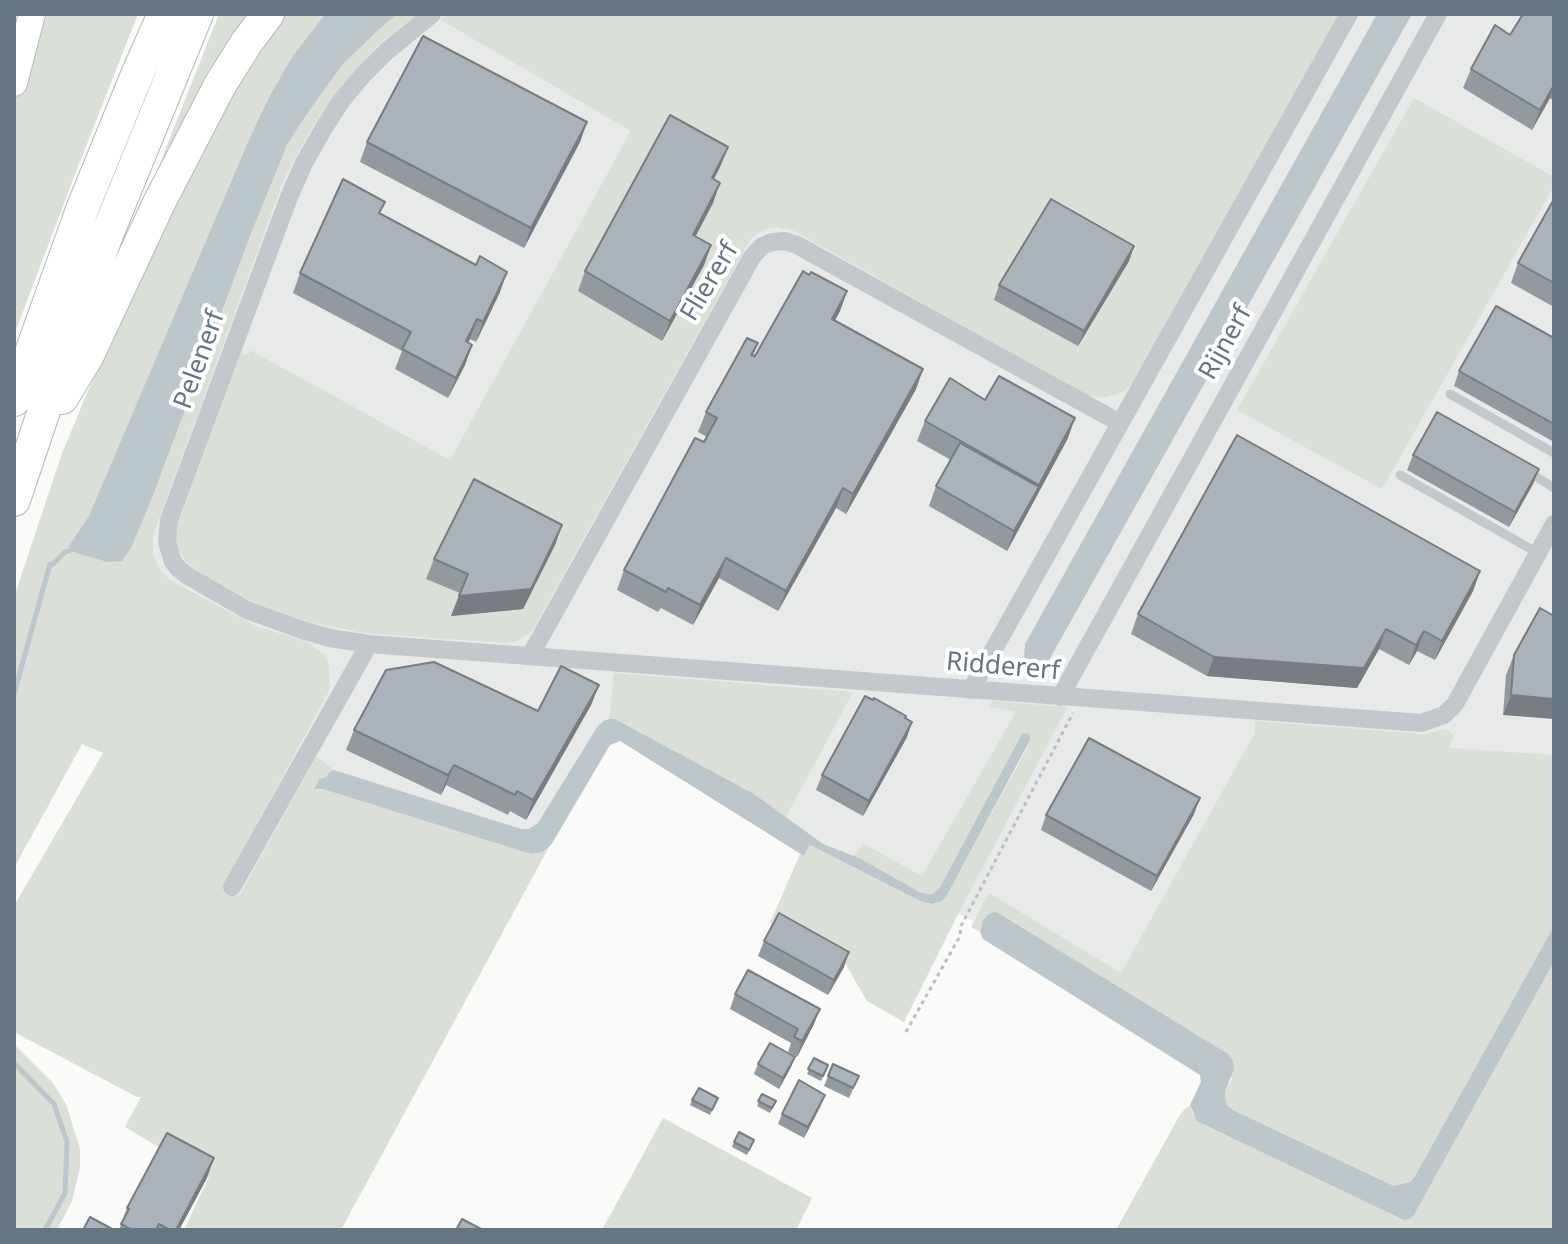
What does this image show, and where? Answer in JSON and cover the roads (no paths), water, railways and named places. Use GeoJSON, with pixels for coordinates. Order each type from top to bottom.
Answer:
{"type":"FeatureCollection","features":[{"type":"Feature","properties":{"kind":"highway"},"geometry":{"type":"LineString","coordinates":[[14,400],[83,207],[164,14]]}},
{"type":"Feature","properties":{"kind":"highway"},"geometry":{"type":"LineString","coordinates":[[14,500],[108,232],[197,14]]}},
{"type":"Feature","properties":{"kind":"highway"},"geometry":{"type":"LineString","coordinates":[[29,453],[87,357],[159,203],[220,85],[268,14]]}},
{"type":"Feature","properties":{"kind":"main road"},"geometry":{"type":"LineString","coordinates":[[14,83],[32,14]]}},
{"type":"Feature","properties":{"kind":"street","name":"Pelenerf"},"geometry":{"type":"LineString","coordinates":[[369,644],[302,630],[236,604],[179,569],[169,553],[166,530],[304,163],[342,100],[363,75],[432,14]]}},
{"type":"Feature","properties":{"kind":"street","name":"Rijnerf"},"geometry":{"type":"LineString","coordinates":[[971,690],[1349,14]]}},
{"type":"Feature","properties":{"kind":"street","name":"Rijnerf"},"geometry":{"type":"LineString","coordinates":[[1069,698],[1438,14]]}},
{"type":"Feature","properties":{"kind":"street","name":"Fliererf"},"geometry":{"type":"LineString","coordinates":[[530,656],[752,257],[762,246],[772,242],[785,241],[797,245],[1120,423]]}},
{"type":"Feature","properties":{"kind":"street","name":"Riddererf"},"geometry":{"type":"LineString","coordinates":[[369,644],[1412,723],[1434,720],[1455,704],[1554,524]]}},
{"type":"Feature","properties":{"kind":"street"},"geometry":{"type":"LineString","coordinates":[[232,887],[369,644]]}},
{"type":"Feature","properties":{"kind":"lane"},"geometry":{"type":"LineString","coordinates":[[1450,394],[1554,453]]}},
{"type":"Feature","properties":{"kind":"lane"},"geometry":{"type":"LineString","coordinates":[[1515,464],[1554,488]]}},
{"type":"Feature","properties":{"kind":"lane"},"geometry":{"type":"LineString","coordinates":[[1400,475],[1538,553]]}},
{"type":"Feature","properties":{"kind":"waterway"},"geometry":{"type":"LineString","coordinates":[[14,694],[50,564],[76,548]]}},
{"type":"Feature","properties":{"kind":"waterway"},"geometry":{"type":"LineString","coordinates":[[14,1063],[54,1104],[67,1142],[65,1193],[45,1230]]}}]}
